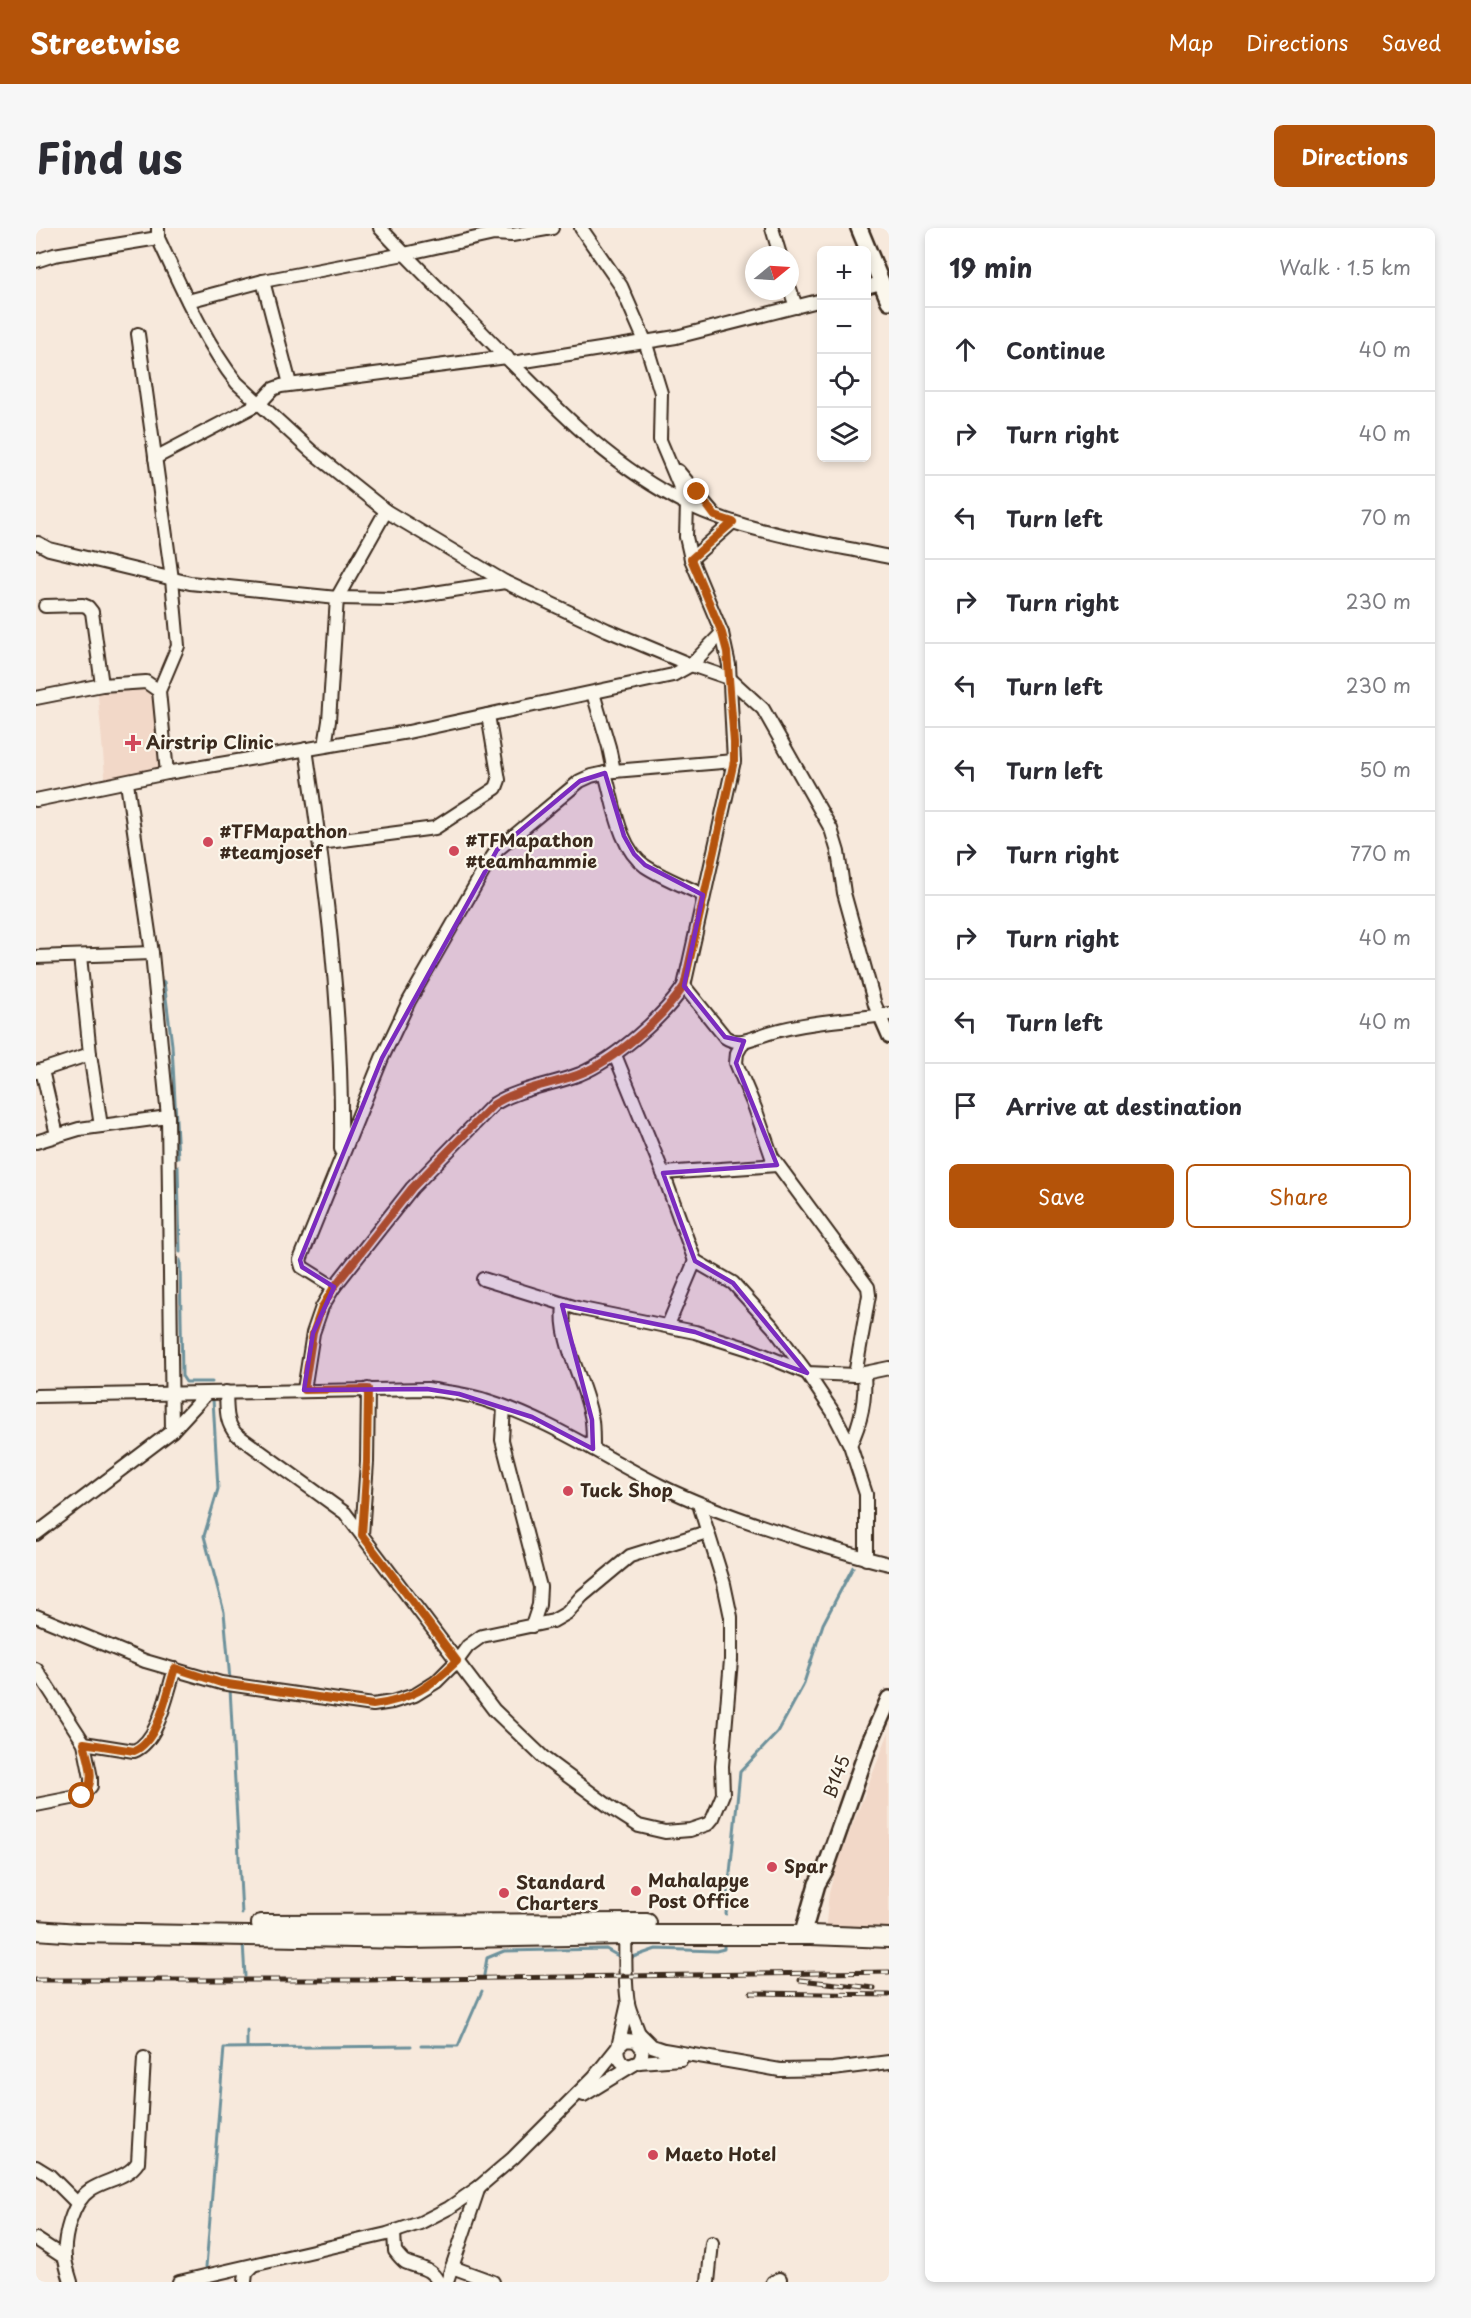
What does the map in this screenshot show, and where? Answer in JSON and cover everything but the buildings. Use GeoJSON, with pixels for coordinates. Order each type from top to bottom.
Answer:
{"type":"FeatureCollection","features":[{"type":"Feature","properties":{"kind":"highway"},"geometry":{"type":"LineString","coordinates":[[36,1918],[83,1923],[625,1929],[808,1930],[889,1925]]}},
{"type":"Feature","properties":{"kind":"highway"},"geometry":{"type":"LineString","coordinates":[[36,1930],[79,1933],[409,1939],[625,1929]]}},
{"type":"Feature","properties":{"kind":"highway"},"geometry":{"type":"LineString","coordinates":[[808,1930],[889,1938]]}},
{"type":"Feature","properties":{"kind":"main road"},"geometry":{"type":"LineString","coordinates":[[859,228],[874,285],[889,301]]}},
{"type":"Feature","properties":{"kind":"main road","name":"B145"},"geometry":{"type":"LineString","coordinates":[[808,1930],[825,1870],[870,1742],[889,1699]]}},
{"type":"Feature","properties":{"kind":"street"},"geometry":{"type":"LineString","coordinates":[[380,228],[564,416],[597,447],[633,474],[687,504],[733,522],[889,557]]}},
{"type":"Feature","properties":{"kind":"street"},"geometry":{"type":"LineString","coordinates":[[188,301],[263,281],[494,234],[512,235],[552,228]]}},
{"type":"Feature","properties":{"kind":"street"},"geometry":{"type":"LineString","coordinates":[[304,1390],[313,1333],[322,1307],[334,1287],[412,1188],[494,1104],[505,1097],[579,1074],[615,1055],[668,1007],[684,986],[734,761],[729,665],[722,633],[691,559],[686,537],[687,504],[673,466],[660,440],[661,393],[645,341],[621,286],[580,228]]}},
{"type":"Feature","properties":{"kind":"street"},"geometry":{"type":"LineString","coordinates":[[772,228],[777,246]]}},
{"type":"Feature","properties":{"kind":"street"},"geometry":{"type":"LineString","coordinates":[[36,261],[54,255],[158,233],[188,301],[228,372],[237,383],[311,452],[386,511],[505,582],[607,630],[691,665],[729,678],[763,709],[821,807],[831,829],[838,852],[844,893],[889,1037]]}},
{"type":"Feature","properties":{"kind":"street"},"geometry":{"type":"LineString","coordinates":[[263,281],[290,384]]}},
{"type":"Feature","properties":{"kind":"street"},"geometry":{"type":"LineString","coordinates":[[794,300],[796,307]]}},
{"type":"Feature","properties":{"kind":"street"},"geometry":{"type":"LineString","coordinates":[[155,458],[260,403],[273,389],[290,384],[509,360],[676,337],[817,301]]}},
{"type":"Feature","properties":{"kind":"street"},"geometry":{"type":"LineString","coordinates":[[138,334],[172,579],[178,646],[159,691],[167,773]]}},
{"type":"Feature","properties":{"kind":"street"},"geometry":{"type":"LineString","coordinates":[[673,466],[715,516]]}},
{"type":"Feature","properties":{"kind":"street"},"geometry":{"type":"LineString","coordinates":[[325,746],[329,721],[337,598],[386,511]]}},
{"type":"Feature","properties":{"kind":"street"},"geometry":{"type":"LineString","coordinates":[[691,559],[733,522]]}},
{"type":"Feature","properties":{"kind":"street"},"geometry":{"type":"LineString","coordinates":[[38,543],[49,549],[190,583],[337,598],[395,599],[505,582]]}},
{"type":"Feature","properties":{"kind":"street"},"geometry":{"type":"LineString","coordinates":[[45,606],[82,605],[88,607],[92,612],[102,685]]}},
{"type":"Feature","properties":{"kind":"street"},"geometry":{"type":"LineString","coordinates":[[36,800],[167,773],[488,715],[673,675],[691,665],[722,633]]}},
{"type":"Feature","properties":{"kind":"street"},"geometry":{"type":"LineString","coordinates":[[36,698],[102,685],[146,682],[159,691]]}},
{"type":"Feature","properties":{"kind":"street"},"geometry":{"type":"LineString","coordinates":[[593,693],[609,747],[609,772],[624,836],[634,854],[645,866],[703,895]]}},
{"type":"Feature","properties":{"kind":"street"},"geometry":{"type":"LineString","coordinates":[[320,843],[435,828],[496,788],[499,780],[488,715]]}},
{"type":"Feature","properties":{"kind":"street"},"geometry":{"type":"LineString","coordinates":[[306,749],[320,843],[338,1012],[342,1083],[341,1156]]}},
{"type":"Feature","properties":{"kind":"street"},"geometry":{"type":"LineString","coordinates":[[334,1287],[302,1267],[300,1260],[382,1058],[405,1011],[497,850],[580,781],[609,772],[734,761]]}},
{"type":"Feature","properties":{"kind":"street"},"geometry":{"type":"LineString","coordinates":[[127,783],[152,953],[168,1117],[172,1431]]}},
{"type":"Feature","properties":{"kind":"street"},"geometry":{"type":"LineString","coordinates":[[36,957],[152,953]]}},
{"type":"Feature","properties":{"kind":"street"},"geometry":{"type":"LineString","coordinates":[[80,956],[90,1054],[101,1126]]}},
{"type":"Feature","properties":{"kind":"street"},"geometry":{"type":"LineString","coordinates":[[684,986],[725,1037],[733,1041],[744,1041],[787,1028],[884,1015]]}},
{"type":"Feature","properties":{"kind":"street"},"geometry":{"type":"LineString","coordinates":[[744,1041],[737,1053],[736,1064],[755,1108],[766,1144],[777,1165],[868,1287],[860,1374],[865,1388],[859,1427],[850,1445]]}},
{"type":"Feature","properties":{"kind":"street"},"geometry":{"type":"LineString","coordinates":[[57,1135],[39,1071],[90,1054]]}},
{"type":"Feature","properties":{"kind":"street"},"geometry":{"type":"LineString","coordinates":[[615,1055],[663,1173],[695,1261],[733,1283],[773,1327],[833,1412],[850,1445],[866,1494],[866,1559]]}},
{"type":"Feature","properties":{"kind":"street"},"geometry":{"type":"LineString","coordinates":[[36,1142],[101,1126],[168,1117]]}},
{"type":"Feature","properties":{"kind":"street"},"geometry":{"type":"LineString","coordinates":[[663,1173],[777,1165]]}},
{"type":"Feature","properties":{"kind":"street"},"geometry":{"type":"LineString","coordinates":[[668,1325],[695,1261]]}},
{"type":"Feature","properties":{"kind":"street"},"geometry":{"type":"LineString","coordinates":[[483,1279],[564,1304],[668,1325],[749,1349],[807,1373],[860,1374],[889,1368]]}},
{"type":"Feature","properties":{"kind":"street"},"geometry":{"type":"LineString","coordinates":[[564,1304],[565,1332],[592,1420],[593,1449]]}},
{"type":"Feature","properties":{"kind":"street"},"geometry":{"type":"LineString","coordinates":[[362,1535],[367,1462],[368,1389]]}},
{"type":"Feature","properties":{"kind":"street"},"geometry":{"type":"LineString","coordinates":[[36,1396],[427,1389],[485,1400],[532,1417],[699,1504],[751,1523],[889,1564]]}},
{"type":"Feature","properties":{"kind":"street"},"geometry":{"type":"LineString","coordinates":[[226,1392],[227,1417],[230,1427],[236,1434],[337,1506],[362,1535],[494,1710],[545,1759],[614,1810],[639,1826],[665,1832],[690,1830],[708,1824],[723,1794],[723,1731],[731,1660],[729,1602],[699,1504]]}},
{"type":"Feature","properties":{"kind":"street"},"geometry":{"type":"LineString","coordinates":[[36,1534],[172,1431],[207,1393]]}},
{"type":"Feature","properties":{"kind":"street"},"geometry":{"type":"LineString","coordinates":[[504,1407],[502,1440],[540,1587],[539,1605],[532,1626]]}},
{"type":"Feature","properties":{"kind":"street"},"geometry":{"type":"LineString","coordinates":[[36,1616],[145,1661],[221,1683],[373,1705],[415,1695],[436,1682],[468,1646],[482,1636],[553,1621],[567,1613],[582,1596],[630,1556],[708,1532]]}},
{"type":"Feature","properties":{"kind":"street"},"geometry":{"type":"LineString","coordinates":[[84,1743],[134,1751],[141,1748],[155,1730],[175,1668]]}},
{"type":"Feature","properties":{"kind":"street"},"geometry":{"type":"LineString","coordinates":[[36,1669],[84,1743],[91,1778],[91,1786],[82,1796],[36,1805]]}},
{"type":"Feature","properties":{"kind":"street"},"geometry":{"type":"LineString","coordinates":[[625,1929],[628,2003],[617,2055],[621,2062],[638,2059],[715,2060]]}},
{"type":"Feature","properties":{"kind":"street"},"geometry":{"type":"LineString","coordinates":[[628,2003],[638,2032],[638,2059]]}},
{"type":"Feature","properties":{"kind":"street"},"geometry":{"type":"LineString","coordinates":[[638,2032],[652,2046],[664,2050],[780,2070],[833,2069],[889,2062]]}},
{"type":"Feature","properties":{"kind":"street"},"geometry":{"type":"LineString","coordinates":[[179,2282],[394,2232],[420,2223],[449,2208],[479,2187],[546,2126],[594,2078],[623,2042],[630,2039],[636,2041],[638,2059]]}},
{"type":"Feature","properties":{"kind":"street"},"geometry":{"type":"LineString","coordinates":[[71,2282],[65,2258],[68,2228],[76,2202],[90,2190],[133,2170],[138,2162],[144,2058]]}},
{"type":"Feature","properties":{"kind":"street"},"geometry":{"type":"LineString","coordinates":[[546,2126],[592,2089],[638,2059]]}},
{"type":"Feature","properties":{"kind":"street"},"geometry":{"type":"LineString","coordinates":[[36,2167],[49,2175],[76,2202]]}},
{"type":"Feature","properties":{"kind":"street"},"geometry":{"type":"LineString","coordinates":[[447,2282],[479,2187]]}},
{"type":"Feature","properties":{"kind":"street"},"geometry":{"type":"LineString","coordinates":[[394,2232],[395,2251],[404,2261],[425,2268],[438,2282]]}},
{"type":"Feature","properties":{"kind":"street"},"geometry":{"type":"LineString","coordinates":[[36,2239],[65,2258]]}},
{"type":"Feature","properties":{"kind":"street"},"geometry":{"type":"LineString","coordinates":[[708,2282],[712,2243]]}},
{"type":"Feature","properties":{"kind":"street"},"geometry":{"type":"LineString","coordinates":[[233,2282],[237,2273],[250,2266]]}},
{"type":"Feature","properties":{"kind":"street"},"geometry":{"type":"LineString","coordinates":[[245,2282],[250,2266]]}},
{"type":"Feature","properties":{"kind":"street"},"geometry":{"type":"LineString","coordinates":[[452,2267],[493,2282]]}},
{"type":"Feature","properties":{"kind":"highlighted area"},"geometry":{"type":"Polygon","coordinates":[[[605,773],[624,836],[634,854],[645,865],[703,895],[684,986],[725,1037],[744,1041],[736,1063],[777,1165],[663,1173],[695,1261],[733,1283],[807,1373],[695,1332],[562,1305],[592,1420],[593,1449],[532,1417],[459,1394],[427,1389],[304,1390],[313,1333],[334,1287],[302,1267],[300,1260],[382,1058],[497,850],[580,781],[605,773]]]}},
{"type":"Feature","properties":{"kind":"shaded area","name":"Airstrip Clinic"},"geometry":{"type":"Polygon","coordinates":[[[153,685],[167,773],[106,787],[97,686],[153,685]]]}},
{"type":"Feature","properties":{"kind":"shaded area"},"geometry":{"type":"Polygon","coordinates":[[[889,1732],[889,1932],[825,1932],[829,1893],[836,1867],[889,1732]]]}},
{"type":"Feature","properties":{"kind":"waterway"},"geometry":{"type":"LineString","coordinates":[[164,982],[172,1045],[178,1158]]}},
{"type":"Feature","properties":{"kind":"waterway"},"geometry":{"type":"LineString","coordinates":[[178,1167],[180,1252]]}},
{"type":"Feature","properties":{"kind":"waterway"},"geometry":{"type":"LineString","coordinates":[[180,1260],[182,1376],[186,1382],[212,1382]]}},
{"type":"Feature","properties":{"kind":"waterway"},"geometry":{"type":"LineString","coordinates":[[213,1399],[218,1489],[204,1536],[224,1612],[230,1680]]}},
{"type":"Feature","properties":{"kind":"waterway"},"geometry":{"type":"LineString","coordinates":[[726,1914],[740,1772],[778,1732],[803,1686],[823,1624],[853,1567]]}},
{"type":"Feature","properties":{"kind":"waterway"},"geometry":{"type":"LineString","coordinates":[[230,1688],[242,1914]]}},
{"type":"Feature","properties":{"kind":"waterway"},"geometry":{"type":"LineString","coordinates":[[243,1943],[245,1976]]}},
{"type":"Feature","properties":{"kind":"waterway"},"geometry":{"type":"LineString","coordinates":[[633,1957],[656,1949],[716,1951],[724,1949],[724,1945]]}},
{"type":"Feature","properties":{"kind":"waterway"},"geometry":{"type":"LineString","coordinates":[[484,1975],[487,1958],[504,1951],[606,1949],[620,1957]]}},
{"type":"Feature","properties":{"kind":"waterway"},"geometry":{"type":"LineString","coordinates":[[421,2046],[458,2046],[482,1991]]}},
{"type":"Feature","properties":{"kind":"waterway"},"geometry":{"type":"LineString","coordinates":[[247,2030],[247,2046]]}},
{"type":"Feature","properties":{"kind":"waterway"},"geometry":{"type":"LineString","coordinates":[[206,2267],[224,2048],[411,2046]]}},
{"type":"Feature","properties":{"kind":"railway"},"geometry":{"type":"LineString","coordinates":[[36,1980],[367,1980],[889,1972]]}},
{"type":"Feature","properties":{"kind":"railway"},"geometry":{"type":"LineString","coordinates":[[800,1980],[874,1988]]}},
{"type":"Feature","properties":{"kind":"railway"},"geometry":{"type":"LineString","coordinates":[[751,1993],[889,1995]]}},
{"type":"Feature","properties":{"kind":"place","name":"Airstrip Clinic"},"geometry":{"type":"Point","coordinates":[133,743]}},
{"type":"Feature","properties":{"kind":"place","name":"#TFMapathon #teamjosef"},"geometry":{"type":"Point","coordinates":[208,842]}},
{"type":"Feature","properties":{"kind":"place","name":"#TFMapathon #teamhammie"},"geometry":{"type":"Point","coordinates":[454,851]}},
{"type":"Feature","properties":{"kind":"place","name":"Tuck Shop"},"geometry":{"type":"Point","coordinates":[568,1491]}},
{"type":"Feature","properties":{"kind":"place","name":"Spar"},"geometry":{"type":"Point","coordinates":[772,1867]}},
{"type":"Feature","properties":{"kind":"place","name":"Mahalapye Post Office"},"geometry":{"type":"Point","coordinates":[636,1891]}},
{"type":"Feature","properties":{"kind":"place","name":"Standard Charters"},"geometry":{"type":"Point","coordinates":[504,1893]}},
{"type":"Feature","properties":{"kind":"place","name":"Maeto Hotel"},"geometry":{"type":"Point","coordinates":[653,2155]}},
{"type":"Feature","properties":{"kind":"route"},"geometry":{"type":"LineString","coordinates":[[82,1796],[91,1786],[84,1743],[134,1751],[141,1748],[155,1730],[175,1668],[221,1683],[373,1705],[415,1695],[436,1682],[457,1661],[362,1535],[367,1462],[368,1389],[304,1390],[313,1333],[322,1307],[334,1287],[412,1188],[494,1104],[505,1097],[579,1074],[615,1055],[662,1014],[684,986],[734,761],[727,652],[722,633],[691,559],[733,522],[715,516],[697,492]]}}]}
